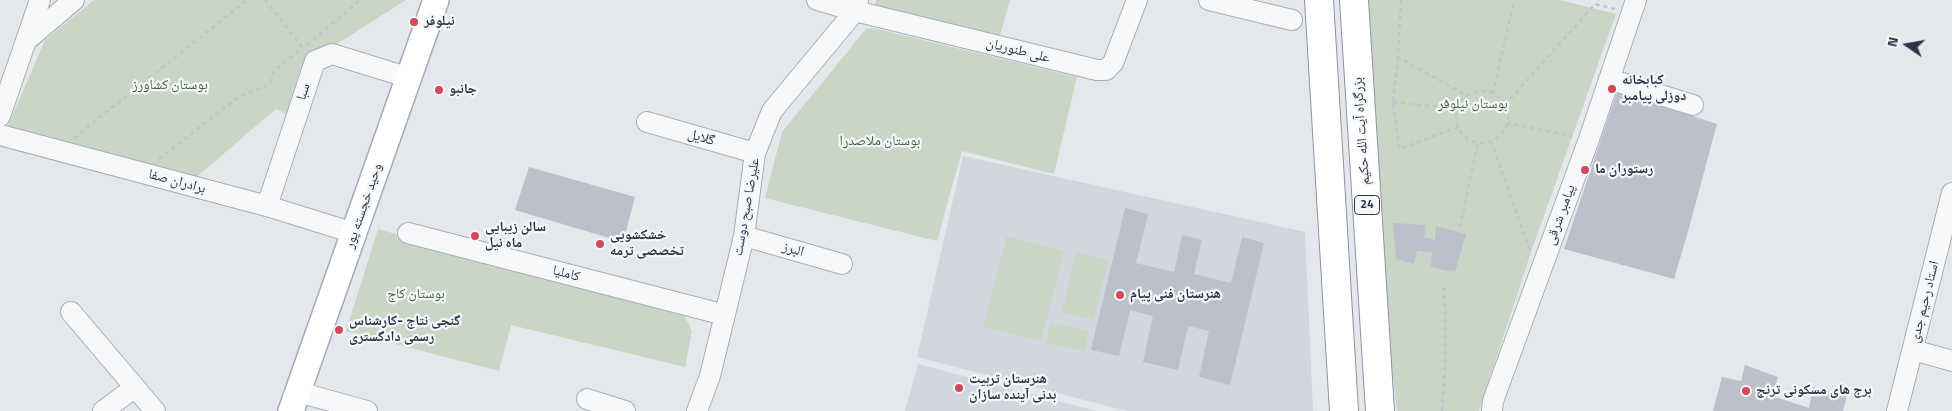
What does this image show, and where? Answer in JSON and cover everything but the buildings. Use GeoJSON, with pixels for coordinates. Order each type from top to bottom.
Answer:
{"type":"FeatureCollection","features":[{"type":"Feature","properties":{"kind":"highway"},"geometry":{"type":"LineString","coordinates":[[1319,0],[1344,411]]}},
{"type":"Feature","properties":{"kind":"highway","name":"بزرگراه آیت الله حکیم"},"geometry":{"type":"LineString","coordinates":[[1354,0],[1380,411]]}},
{"type":"Feature","properties":{"kind":"highway"},"geometry":{"type":"LineString","coordinates":[[1377,364],[1389,411]]}},
{"type":"Feature","properties":{"kind":"main road","name":"وحید خجسته پور"},"geometry":{"type":"LineString","coordinates":[[294,401],[436,0]]}},
{"type":"Feature","properties":{"kind":"street"},"geometry":{"type":"LineString","coordinates":[[0,116],[40,0]]}},
{"type":"Feature","properties":{"kind":"street"},"geometry":{"type":"LineString","coordinates":[[26,42],[74,0]]}},
{"type":"Feature","properties":{"kind":"street"},"geometry":{"type":"LineString","coordinates":[[817,0],[856,6]]}},
{"type":"Feature","properties":{"kind":"street","name":"علی طنوریان"},"geometry":{"type":"LineString","coordinates":[[856,6],[1097,70],[1106,70],[1113,63],[1137,0]]}},
{"type":"Feature","properties":{"kind":"street"},"geometry":{"type":"LineString","coordinates":[[1209,0],[1292,20]]}},
{"type":"Feature","properties":{"kind":"street","name":"علیرضا صبح دوست"},"geometry":{"type":"LineString","coordinates":[[697,411],[710,376],[744,236],[755,153],[772,111],[856,6]]}},
{"type":"Feature","properties":{"kind":"street","name":"پیامبر شرقی"},"geometry":{"type":"LineString","coordinates":[[1491,408],[1589,139],[1633,6]]}},
{"type":"Feature","properties":{"kind":"street","name":"سبا"},"geometry":{"type":"LineString","coordinates":[[267,206],[315,61],[332,54],[397,74]]}},
{"type":"Feature","properties":{"kind":"street"},"geometry":{"type":"LineString","coordinates":[[1609,79],[1693,105]]}},
{"type":"Feature","properties":{"kind":"street","name":"گلایل"},"geometry":{"type":"LineString","coordinates":[[647,122],[755,153]]}},
{"type":"Feature","properties":{"kind":"street","name":"برادران صفا"},"geometry":{"type":"LineString","coordinates":[[0,135],[267,206],[354,233]]}},
{"type":"Feature","properties":{"kind":"street","name":"استاد رحیم جدی"},"geometry":{"type":"LineString","coordinates":[[1898,411],[1913,350],[1946,241],[1952,193]]}},
{"type":"Feature","properties":{"kind":"street","name":"کاملیا"},"geometry":{"type":"LineString","coordinates":[[408,233],[724,316]]}},
{"type":"Feature","properties":{"kind":"street","name":"البرز"},"geometry":{"type":"LineString","coordinates":[[744,236],[842,264]]}},
{"type":"Feature","properties":{"kind":"street"},"geometry":{"type":"LineString","coordinates":[[71,312],[142,403],[103,411]]}},
{"type":"Feature","properties":{"kind":"street"},"geometry":{"type":"LineString","coordinates":[[1913,350],[1952,362]]}},
{"type":"Feature","properties":{"kind":"street"},"geometry":{"type":"LineString","coordinates":[[587,399],[625,411]]}},
{"type":"Feature","properties":{"kind":"street"},"geometry":{"type":"LineString","coordinates":[[294,401],[367,411]]}},
{"type":"Feature","properties":{"kind":"path"},"geometry":{"type":"LineString","coordinates":[[73,139],[247,0]]}},
{"type":"Feature","properties":{"kind":"path"},"geometry":{"type":"LineString","coordinates":[[265,0],[303,48]]}},
{"type":"Feature","properties":{"kind":"path"},"geometry":{"type":"LineString","coordinates":[[156,162],[240,96],[264,87],[270,82],[274,71],[360,0]]}},
{"type":"Feature","properties":{"kind":"path"},"geometry":{"type":"LineString","coordinates":[[1401,0],[1393,102],[1400,149],[1458,127]]}},
{"type":"Feature","properties":{"kind":"path"},"geometry":{"type":"LineString","coordinates":[[1493,94],[1514,0]]}},
{"type":"Feature","properties":{"kind":"path"},"geometry":{"type":"LineString","coordinates":[[1505,105],[1595,4],[1633,6]]}},
{"type":"Feature","properties":{"kind":"path"},"geometry":{"type":"LineString","coordinates":[[1398,57],[1467,96]]}},
{"type":"Feature","properties":{"kind":"path"},"geometry":{"type":"LineString","coordinates":[[1479,91],[1493,94],[1505,105],[1507,111],[1507,123],[1504,131],[1491,141],[1478,142],[1470,140],[1458,127],[1456,115],[1458,109],[1467,96],[1479,91]]}},
{"type":"Feature","properties":{"kind":"path"},"geometry":{"type":"LineString","coordinates":[[1393,102],[1458,109]]}},
{"type":"Feature","properties":{"kind":"path"},"geometry":{"type":"LineString","coordinates":[[1507,123],[1589,139]]}},
{"type":"Feature","properties":{"kind":"path"},"geometry":{"type":"LineString","coordinates":[[1491,141],[1530,252]]}},
{"type":"Feature","properties":{"kind":"path"},"geometry":{"type":"LineString","coordinates":[[1460,227],[1478,142]]}},
{"type":"Feature","properties":{"kind":"path"},"geometry":{"type":"LineString","coordinates":[[1442,411],[1445,349],[1443,284]]}},
{"type":"Feature","properties":{"kind":"shaded area","name":"هنرستان فنی پیام"},"geometry":{"type":"Polygon","coordinates":[[[963,156],[1305,232],[1313,411],[1127,411],[917,357],[963,156]]]}},
{"type":"Feature","properties":{"kind":"shaded area","name":"هنرستان تربیت بدنی آینده سازان"},"geometry":{"type":"Polygon","coordinates":[[[918,364],[1096,411],[905,411],[918,364]]]}},
{"type":"Feature","properties":{"kind":"green space","name":"بوستان کشاورز"},"geometry":{"type":"Polygon","coordinates":[[[94,0],[406,0],[334,46],[311,52],[297,79],[287,114],[276,109],[193,180],[6,130],[45,40],[94,0]]]}},
{"type":"Feature","properties":{"kind":"green space"},"geometry":{"type":"Polygon","coordinates":[[[876,0],[1010,0],[999,39],[874,9],[876,0]]]}},
{"type":"Feature","properties":{"kind":"green space","name":"بوستان نیلوفر"},"geometry":{"type":"Polygon","coordinates":[[[1364,0],[1560,0],[1616,14],[1531,252],[1479,411],[1397,411],[1377,243],[1364,0]]]}},
{"type":"Feature","properties":{"kind":"green space","name":"بوستان ملاصدرا"},"geometry":{"type":"Polygon","coordinates":[[[873,28],[1077,77],[1054,174],[962,151],[937,241],[765,198],[782,132],[866,29],[873,28]]]}},
{"type":"Feature","properties":{"kind":"green space","name":"بوستان کاج"},"geometry":{"type":"Polygon","coordinates":[[[378,229],[684,315],[692,331],[685,367],[511,325],[499,371],[346,331],[378,229]]]}},
{"type":"Feature","properties":{"kind":"green space"},"geometry":{"type":"Polygon","coordinates":[[[1007,236],[1064,251],[1041,341],[983,326],[1007,236]]]}},
{"type":"Feature","properties":{"kind":"green space"},"geometry":{"type":"Polygon","coordinates":[[[1076,253],[1108,260],[1094,320],[1062,312],[1076,253]]]}},
{"type":"Feature","properties":{"kind":"green space"},"geometry":{"type":"Polygon","coordinates":[[[1050,323],[1089,331],[1085,351],[1046,343],[1050,323]]]}},
{"type":"Feature","properties":{"kind":"place","name":"نیلوفر"},"geometry":{"type":"Point","coordinates":[414,22]}},
{"type":"Feature","properties":{"kind":"place","name":"کبابخانه دوزلی پیامبر"},"geometry":{"type":"Point","coordinates":[1612,89]}},
{"type":"Feature","properties":{"kind":"place","name":"جانبو"},"geometry":{"type":"Point","coordinates":[439,90]}},
{"type":"Feature","properties":{"kind":"place","name":"رستوران ما"},"geometry":{"type":"Point","coordinates":[1585,170]}},
{"type":"Feature","properties":{"kind":"place","name":"سالن زیبایی ماه نیل"},"geometry":{"type":"Point","coordinates":[475,236]}},
{"type":"Feature","properties":{"kind":"place","name":"خشکشویی تخصصی ترمه"},"geometry":{"type":"Point","coordinates":[600,244]}},
{"type":"Feature","properties":{"kind":"place","name":"هنرستان فنی پیام"},"geometry":{"type":"Point","coordinates":[1120,295]}},
{"type":"Feature","properties":{"kind":"place","name":"گنجی نتاج -کارشناس رسمی دادگستری"},"geometry":{"type":"Point","coordinates":[339,330]}},
{"type":"Feature","properties":{"kind":"place","name":"هنرستان تربیت بدنی آینده سازان"},"geometry":{"type":"Point","coordinates":[959,388]}},
{"type":"Feature","properties":{"kind":"place","name":"برج های مسکونی ترنج"},"geometry":{"type":"Point","coordinates":[1746,391]}}]}
